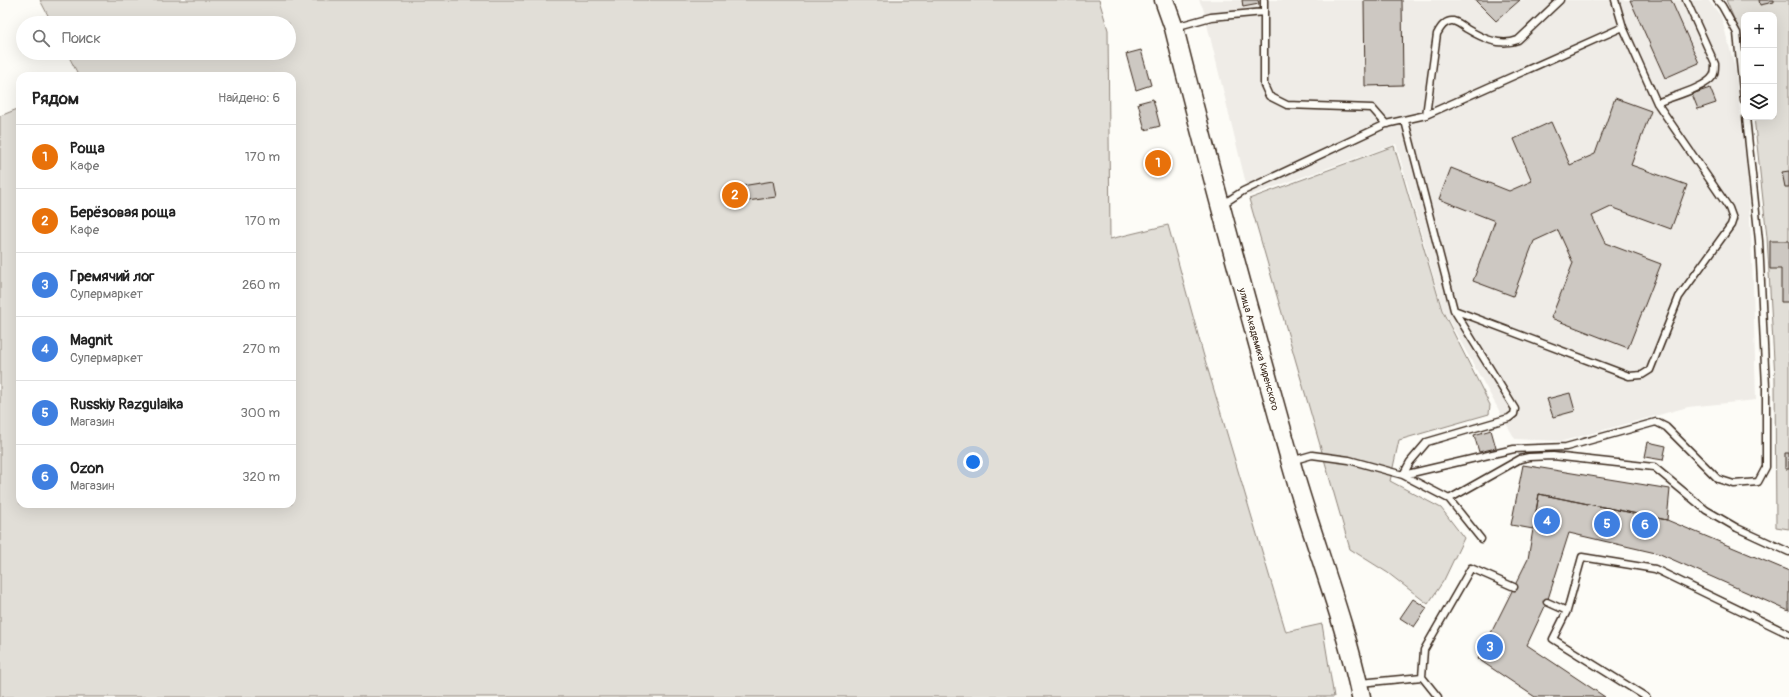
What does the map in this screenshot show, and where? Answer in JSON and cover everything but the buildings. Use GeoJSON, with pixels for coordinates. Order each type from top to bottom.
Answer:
{"type":"FeatureCollection","features":[{"type":"Feature","properties":{"kind":"main road","name":"улица Академика Киренского"},"geometry":{"type":"LineString","coordinates":[[1164,0],[1174,28],[1220,206],[1290,461],[1332,592],[1360,690]]}},
{"type":"Feature","properties":{"kind":"lane"},"geometry":{"type":"LineString","coordinates":[[1264,0],[1264,85],[1269,96],[1286,105],[1372,108],[1386,124]]}},
{"type":"Feature","properties":{"kind":"lane"},"geometry":{"type":"LineString","coordinates":[[1426,115],[1437,34],[1441,26],[1449,21],[1454,21],[1474,33],[1493,41],[1500,43],[1511,43],[1518,40],[1560,0]]}},
{"type":"Feature","properties":{"kind":"lane"},"geometry":{"type":"LineString","coordinates":[[1454,310],[1629,376],[1642,375],[1650,370],[1679,296],[1731,225],[1733,219],[1729,208],[1657,103],[1623,26],[1615,0]]}},
{"type":"Feature","properties":{"kind":"lane"},"geometry":{"type":"LineString","coordinates":[[1657,103],[1706,84],[1713,76],[1715,71],[1714,64],[1686,0]]}},
{"type":"Feature","properties":{"kind":"lane"},"geometry":{"type":"LineString","coordinates":[[1717,0],[1737,33],[1742,84]]}},
{"type":"Feature","properties":{"kind":"lane"},"geometry":{"type":"LineString","coordinates":[[1174,28],[1212,17],[1264,12]]}},
{"type":"Feature","properties":{"kind":"lane"},"geometry":{"type":"LineString","coordinates":[[1220,206],[1244,191],[1386,124],[1426,115],[1623,26]]}},
{"type":"Feature","properties":{"kind":"lane"},"geometry":{"type":"LineString","coordinates":[[1403,475],[1410,462],[1427,442],[1509,418],[1514,414],[1515,409],[1454,310],[1405,120]]}},
{"type":"Feature","properties":{"kind":"lane"},"geometry":{"type":"LineString","coordinates":[[1403,475],[1514,449],[1566,447],[1656,422],[1666,427],[1718,479],[1734,484],[1758,482],[1766,467],[1766,387],[1759,241],[1746,120]]}},
{"type":"Feature","properties":{"kind":"lane"},"geometry":{"type":"LineString","coordinates":[[1290,461],[1312,455],[1349,460],[1403,475],[1449,498],[1481,539]]}},
{"type":"Feature","properties":{"kind":"lane"},"geometry":{"type":"LineString","coordinates":[[1449,498],[1520,459],[1530,457],[1553,456],[1654,467],[1706,510],[1737,528],[1789,552]]}},
{"type":"Feature","properties":{"kind":"lane"},"geometry":{"type":"LineString","coordinates":[[1646,697],[1553,639],[1568,611],[1582,557],[1655,569],[1789,634]]}},
{"type":"Feature","properties":{"kind":"lane"},"geometry":{"type":"LineString","coordinates":[[1438,697],[1422,677],[1424,650],[1471,568],[1514,587]]}},
{"type":"Feature","properties":{"kind":"lane"},"geometry":{"type":"LineString","coordinates":[[1547,602],[1568,611]]}},
{"type":"Feature","properties":{"kind":"lane"},"geometry":{"type":"LineString","coordinates":[[1360,690],[1422,677]]}},
{"type":"Feature","properties":{"kind":"shaded area"},"geometry":{"type":"Polygon","coordinates":[[[40,0],[1099,0],[1108,30],[1110,239],[1168,225],[1203,353],[1286,632],[1322,624],[1334,697],[0,697],[0,116],[16,110],[16,508],[296,508],[296,72],[77,72],[71,60],[296,60],[296,16],[48,16],[40,0]]]}},
{"type":"Feature","properties":{"kind":"shaded area"},"geometry":{"type":"Polygon","coordinates":[[[1199,0],[1708,0],[1721,16],[1735,68],[1748,178],[1756,400],[1688,407],[1563,441],[1515,439],[1443,310],[1396,144],[1249,196],[1203,8],[1199,0]]]}},
{"type":"Feature","properties":{"kind":"shaded area"},"geometry":{"type":"Polygon","coordinates":[[[1726,0],[1789,0],[1789,529],[1776,527],[1775,378],[1767,237],[1754,120],[1777,120],[1777,12],[1741,12],[1741,35],[1726,0]]]}},
{"type":"Feature","properties":{"kind":"shaded area"},"geometry":{"type":"Polygon","coordinates":[[[1394,146],[1442,310],[1490,405],[1489,414],[1399,440],[1390,481],[1441,508],[1464,538],[1444,580],[1428,604],[1388,573],[1350,549],[1249,199],[1394,146]]]}},
{"type":"Feature","properties":{"kind":"place","name":"Роща"},"geometry":{"type":"Point","coordinates":[1158,163]}},
{"type":"Feature","properties":{"kind":"place","name":"Берёзовая роща"},"geometry":{"type":"Point","coordinates":[735,195]}},
{"type":"Feature","properties":{"kind":"place","name":"Magnit"},"geometry":{"type":"Point","coordinates":[1547,521]}},
{"type":"Feature","properties":{"kind":"place","name":"Russkiy Razgulaika"},"geometry":{"type":"Point","coordinates":[1607,524]}},
{"type":"Feature","properties":{"kind":"place","name":"Ozon"},"geometry":{"type":"Point","coordinates":[1645,525]}},
{"type":"Feature","properties":{"kind":"place","name":"Гремячий лог"},"geometry":{"type":"Point","coordinates":[1490,647]}}]}
